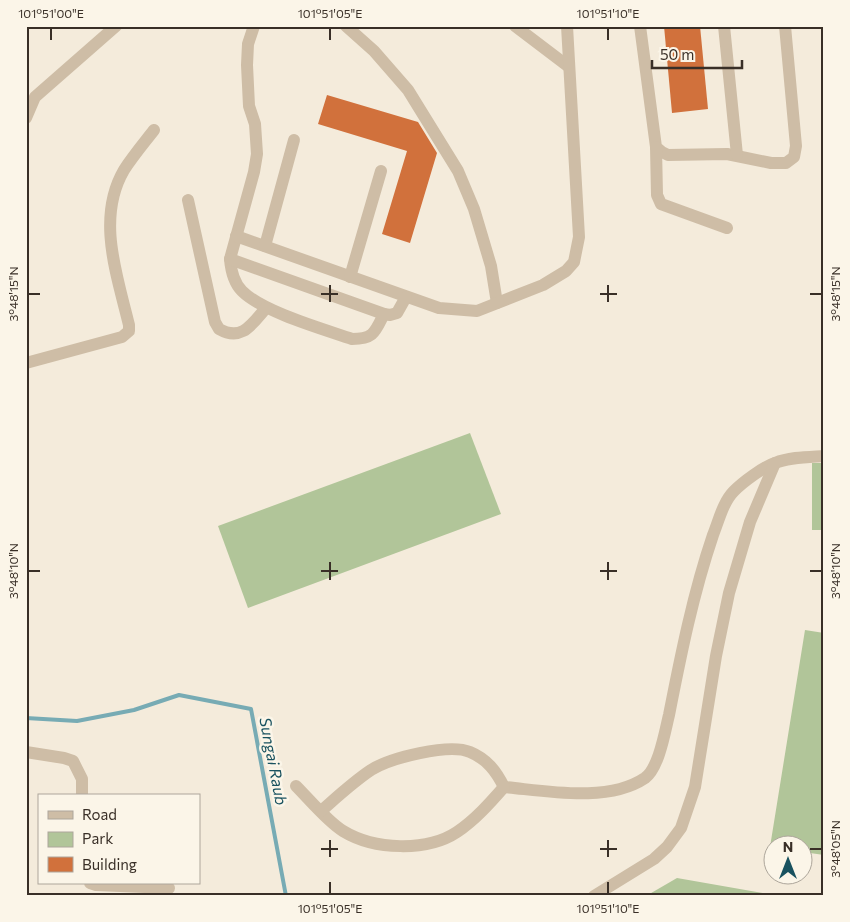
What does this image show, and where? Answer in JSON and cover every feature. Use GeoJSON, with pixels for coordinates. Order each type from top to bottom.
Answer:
{"type":"FeatureCollection","features":[{"type":"Feature","properties":{"kind":"street"},"geometry":{"type":"LineString","coordinates":[[26,118],[31,94],[116,26]]}},
{"type":"Feature","properties":{"kind":"street"},"geometry":{"type":"LineString","coordinates":[[254,26],[248,44],[247,65],[249,106],[256,124],[257,154],[254,172],[230,259],[231,271],[235,281],[242,291],[266,308],[352,340],[362,340],[371,337],[384,314]]}},
{"type":"Feature","properties":{"kind":"street"},"geometry":{"type":"LineString","coordinates":[[346,26],[374,51],[408,90],[458,171],[474,209],[491,266],[497,303]]}},
{"type":"Feature","properties":{"kind":"street"},"geometry":{"type":"LineString","coordinates":[[514,26],[569,66]]}},
{"type":"Feature","properties":{"kind":"street"},"geometry":{"type":"LineString","coordinates":[[236,236],[406,297],[439,308],[456,311],[478,311],[544,285],[566,271],[574,262],[579,237],[567,26]]}},
{"type":"Feature","properties":{"kind":"street"},"geometry":{"type":"LineString","coordinates":[[640,26],[656,147],[657,195],[661,204],[727,228]]}},
{"type":"Feature","properties":{"kind":"street"},"geometry":{"type":"LineString","coordinates":[[724,26],[737,155]]}},
{"type":"Feature","properties":{"kind":"street"},"geometry":{"type":"LineString","coordinates":[[656,147],[668,155],[727,154],[771,164],[786,163],[794,157],[796,146],[785,26]]}},
{"type":"Feature","properties":{"kind":"street"},"geometry":{"type":"LineString","coordinates":[[26,363],[122,338],[129,331],[111,251],[111,213],[116,191],[124,171],[154,130]]}},
{"type":"Feature","properties":{"kind":"street"},"geometry":{"type":"LineString","coordinates":[[265,246],[294,140]]}},
{"type":"Feature","properties":{"kind":"street"},"geometry":{"type":"LineString","coordinates":[[350,277],[381,171]]}},
{"type":"Feature","properties":{"kind":"street"},"geometry":{"type":"LineString","coordinates":[[188,200],[215,322],[219,329],[233,334],[241,333],[250,327],[266,308]]}},
{"type":"Feature","properties":{"kind":"street"},"geometry":{"type":"LineString","coordinates":[[230,259],[384,314],[397,313],[406,297]]}},
{"type":"Feature","properties":{"kind":"street"},"geometry":{"type":"LineString","coordinates":[[504,787],[564,793],[601,792],[637,783],[648,776],[656,764],[666,726],[688,620],[706,555],[723,509],[734,491],[775,463],[805,457],[824,456]]}},
{"type":"Feature","properties":{"kind":"street"},"geometry":{"type":"LineString","coordinates":[[594,896],[654,859],[667,847],[681,828],[695,787],[728,593],[750,522],[775,463]]}},
{"type":"Feature","properties":{"kind":"street"},"geometry":{"type":"LineString","coordinates":[[321,811],[372,769],[396,759],[444,750],[468,751],[484,760],[497,773],[504,787]]}},
{"type":"Feature","properties":{"kind":"street"},"geometry":{"type":"LineString","coordinates":[[26,752],[64,758],[73,762],[82,779],[82,794]]}},
{"type":"Feature","properties":{"kind":"street"},"geometry":{"type":"LineString","coordinates":[[296,786],[343,831],[371,842],[401,847],[432,844],[456,833],[478,816],[504,787]]}},
{"type":"Feature","properties":{"kind":"street"},"geometry":{"type":"LineString","coordinates":[[93,884],[169,888]]}},
{"type":"Feature","properties":{"kind":"green space"},"geometry":{"type":"Polygon","coordinates":[[[470,433],[501,514],[248,608],[218,526],[470,433]]]}},
{"type":"Feature","properties":{"kind":"green space"},"geometry":{"type":"Polygon","coordinates":[[[812,463],[824,463],[824,530],[812,530],[812,463]]]}},
{"type":"Feature","properties":{"kind":"green space"},"geometry":{"type":"Polygon","coordinates":[[[805,630],[824,633],[824,855],[812,853],[812,834],[772,834],[805,630]]]}},
{"type":"Feature","properties":{"kind":"green space"},"geometry":{"type":"Polygon","coordinates":[[[677,878],[779,896],[646,896],[677,878]]]}},
{"type":"Feature","properties":{"kind":"building"},"geometry":{"type":"Polygon","coordinates":[[[664,26],[700,26],[708,109],[672,113],[664,26]]]}},
{"type":"Feature","properties":{"kind":"building"},"geometry":{"type":"Polygon","coordinates":[[[327,95],[418,122],[437,153],[410,243],[382,234],[407,151],[318,124],[327,95]]]}},
{"type":"Feature","properties":{"kind":"waterway","name":"Sungai Raub"},"geometry":{"type":"LineString","coordinates":[[26,718],[77,721],[134,710],[179,695],[251,709],[286,896]]}}]}
